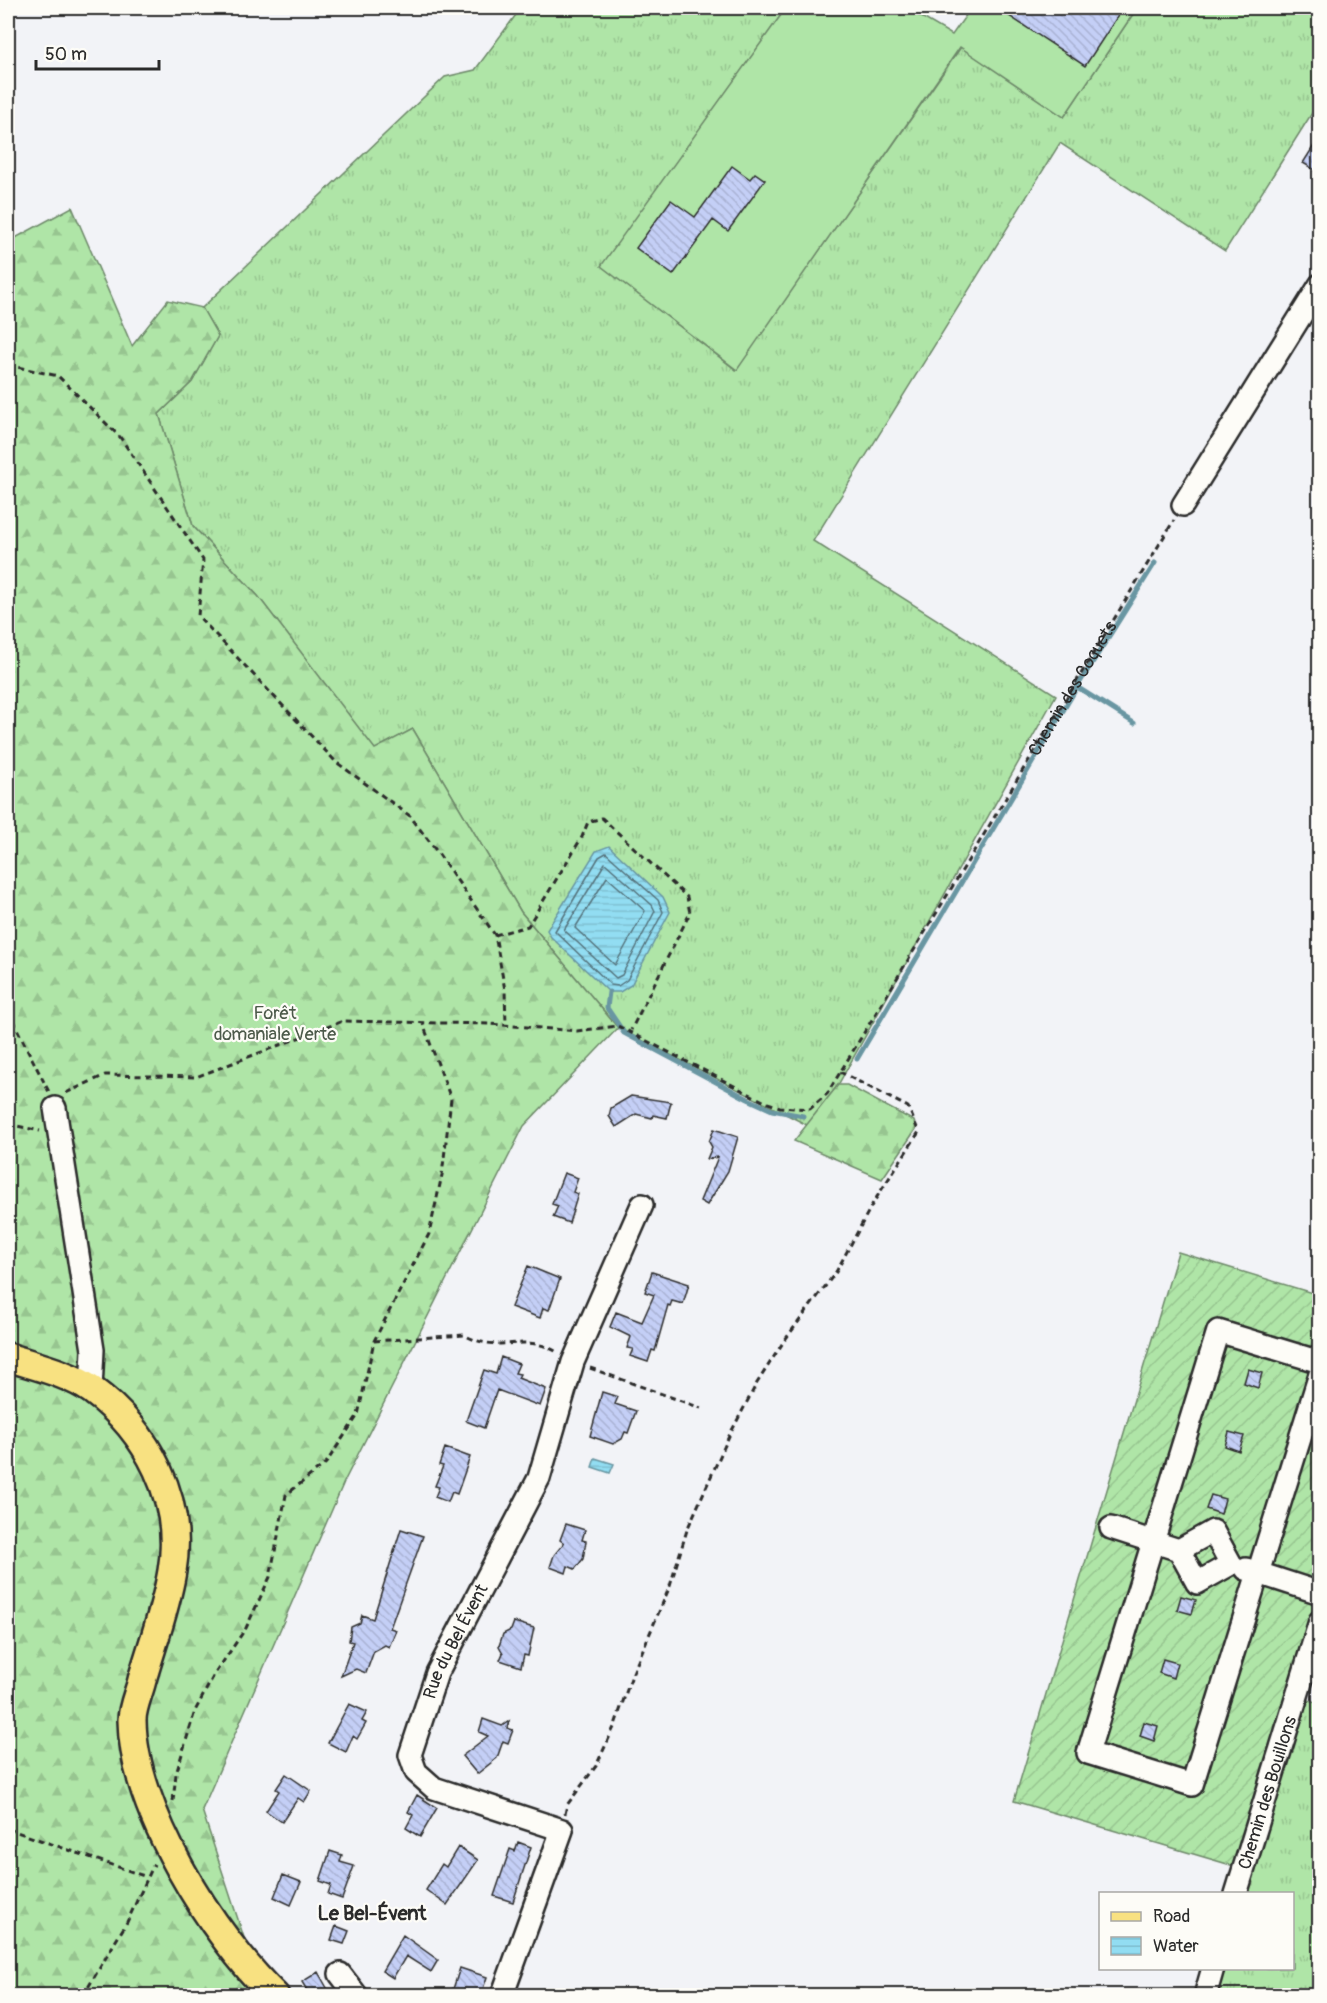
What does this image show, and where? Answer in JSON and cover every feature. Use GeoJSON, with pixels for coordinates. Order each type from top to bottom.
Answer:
{"type":"FeatureCollection","features":[{"type":"Feature","properties":{"kind":"main road"},"geometry":{"type":"LineString","coordinates":[[8,1357],[53,1372],[91,1389],[115,1411],[146,1446],[160,1471],[166,1491],[174,1546],[172,1571],[132,1717],[134,1755],[167,1842],[222,1934],[257,1978],[275,1995]]}},
{"type":"Feature","properties":{"kind":"street"},"geometry":{"type":"LineString","coordinates":[[1183,506],[1320,285]]}},
{"type":"Feature","properties":{"kind":"street"},"geometry":{"type":"LineString","coordinates":[[54,1103],[93,1350],[91,1389]]}},
{"type":"Feature","properties":{"kind":"street","name":"Rue du Bel Évent"},"geometry":{"type":"LineString","coordinates":[[562,1830],[434,1788],[416,1772],[410,1755],[436,1673],[539,1478],[573,1362],[642,1205]]}},
{"type":"Feature","properties":{"kind":"street"},"geometry":{"type":"LineString","coordinates":[[1320,1362],[1218,1331],[1088,1754],[1192,1785],[1320,1374]]}},
{"type":"Feature","properties":{"kind":"street"},"geometry":{"type":"LineString","coordinates":[[1111,1528],[1179,1550],[1197,1583],[1231,1564]]}},
{"type":"Feature","properties":{"kind":"street"},"geometry":{"type":"LineString","coordinates":[[1179,1550],[1213,1531],[1231,1564],[1320,1593]]}},
{"type":"Feature","properties":{"kind":"street","name":"Chemin des Bouillons"},"geometry":{"type":"LineString","coordinates":[[1236,1892],[1320,1621]]}},
{"type":"Feature","properties":{"kind":"street"},"geometry":{"type":"LineString","coordinates":[[502,1995],[562,1830]]}},
{"type":"Feature","properties":{"kind":"street"},"geometry":{"type":"LineString","coordinates":[[1205,1995],[1212,1970]]}},
{"type":"Feature","properties":{"kind":"street"},"geometry":{"type":"LineString","coordinates":[[340,1974],[357,1995]]}},
{"type":"Feature","properties":{"kind":"path"},"geometry":{"type":"LineString","coordinates":[[8,364],[58,376],[120,437],[203,560],[198,616],[336,762],[410,816],[495,935],[505,990],[506,1024]]}},
{"type":"Feature","properties":{"kind":"path","name":"Chemin des Coquets"},"geometry":{"type":"LineString","coordinates":[[631,1031],[772,1105],[810,1109],[827,1094],[1183,506]]}},
{"type":"Feature","properties":{"kind":"path"},"geometry":{"type":"LineString","coordinates":[[8,1011],[54,1103],[105,1075],[196,1077],[343,1021],[506,1024],[577,1031],[618,1026],[631,1031],[690,913],[687,897],[602,818],[588,822],[582,837],[528,926],[495,935]]}},
{"type":"Feature","properties":{"kind":"path"},"geometry":{"type":"LineString","coordinates":[[173,1804],[176,1774],[195,1711],[214,1675],[246,1628],[270,1577],[286,1495],[326,1463],[357,1415],[375,1341],[429,1234],[442,1175],[451,1099],[423,1024]]}},
{"type":"Feature","properties":{"kind":"path"},"geometry":{"type":"LineString","coordinates":[[562,1830],[567,1805],[596,1766],[615,1725],[632,1675],[670,1586],[687,1530],[729,1436],[757,1383],[836,1272],[873,1203],[919,1132],[908,1107],[840,1071]]}},
{"type":"Feature","properties":{"kind":"path"},"geometry":{"type":"LineString","coordinates":[[8,1124],[59,1132]]}},
{"type":"Feature","properties":{"kind":"path"},"geometry":{"type":"LineString","coordinates":[[375,1341],[464,1335],[476,1342],[492,1346],[542,1343],[573,1362],[701,1408]]}},
{"type":"Feature","properties":{"kind":"path"},"geometry":{"type":"LineString","coordinates":[[8,1829],[147,1877]]}},
{"type":"Feature","properties":{"kind":"path"},"geometry":{"type":"LineString","coordinates":[[83,1995],[127,1922],[147,1877],[167,1842]]}},
{"type":"Feature","properties":{"kind":"green space"},"geometry":{"type":"Polygon","coordinates":[[[521,8],[786,8],[602,266],[736,370],[961,47],[1064,117],[1137,8],[1319,8],[1319,102],[1225,251],[1060,143],[813,541],[1056,695],[838,1085],[807,1125],[618,1028],[521,912],[413,729],[375,750],[258,596],[193,526],[159,414],[192,382],[218,336],[202,308],[445,77],[475,70],[521,8]]]}},
{"type":"Feature","properties":{"kind":"green space"},"geometry":{"type":"Polygon","coordinates":[[[786,8],[906,8],[952,35],[971,8],[1137,8],[1064,117],[960,47],[737,370],[601,266],[786,8]]]}},
{"type":"Feature","properties":{"kind":"green space","name":"Forêt domaniale Verte"},"geometry":{"type":"Polygon","coordinates":[[[72,207],[132,346],[168,300],[202,308],[218,336],[192,382],[159,414],[193,526],[258,596],[375,749],[413,729],[521,912],[618,1028],[524,1126],[344,1482],[202,1810],[255,1971],[289,1995],[8,1996],[8,242],[72,207]]]}},
{"type":"Feature","properties":{"kind":"green space"},"geometry":{"type":"Polygon","coordinates":[[[838,1085],[847,1085],[914,1121],[916,1129],[882,1179],[794,1141],[838,1085]]]}},
{"type":"Feature","properties":{"kind":"green space"},"geometry":{"type":"Polygon","coordinates":[[[1178,1252],[1319,1295],[1319,1620],[1241,1868],[1014,1801],[1178,1252]]]}},
{"type":"Feature","properties":{"kind":"green space"},"geometry":{"type":"Polygon","coordinates":[[[1295,1696],[1319,1703],[1319,1995],[1208,1996],[1215,1970],[1294,1970],[1294,1892],[1234,1892],[1295,1696]]]}},
{"type":"Feature","properties":{"kind":"water"},"geometry":{"type":"Polygon","coordinates":[[[609,846],[663,897],[670,912],[631,985],[620,992],[609,992],[551,937],[547,930],[596,851],[609,846]]]}},
{"type":"Feature","properties":{"kind":"water"},"geometry":{"type":"Polygon","coordinates":[[[595,1458],[614,1464],[610,1473],[592,1467],[595,1458]]]}},
{"type":"Feature","properties":{"kind":"building"},"geometry":{"type":"Polygon","coordinates":[[[997,8],[1123,8],[1085,66],[997,8]]]}},
{"type":"Feature","properties":{"kind":"building"},"geometry":{"type":"Polygon","coordinates":[[[1320,136],[1320,173],[1303,163],[1320,136]]]}},
{"type":"Feature","properties":{"kind":"building"},"geometry":{"type":"Polygon","coordinates":[[[732,166],[750,179],[755,173],[765,180],[728,231],[713,220],[673,275],[636,248],[671,200],[695,217],[732,166]]]}},
{"type":"Feature","properties":{"kind":"building"},"geometry":{"type":"Polygon","coordinates":[[[631,1096],[671,1102],[667,1118],[653,1115],[652,1118],[636,1114],[616,1127],[609,1116],[611,1108],[631,1096]]]}},
{"type":"Feature","properties":{"kind":"building"},"geometry":{"type":"Polygon","coordinates":[[[714,1129],[738,1137],[728,1171],[707,1205],[700,1201],[718,1157],[707,1159],[712,1147],[709,1142],[714,1129]]]}},
{"type":"Feature","properties":{"kind":"building"},"geometry":{"type":"Polygon","coordinates":[[[564,1173],[578,1178],[573,1192],[578,1194],[569,1223],[553,1217],[558,1206],[552,1204],[564,1173]]]}},
{"type":"Feature","properties":{"kind":"building"},"geometry":{"type":"Polygon","coordinates":[[[528,1266],[560,1279],[549,1310],[543,1308],[540,1318],[511,1307],[528,1266]]]}},
{"type":"Feature","properties":{"kind":"building"},"geometry":{"type":"Polygon","coordinates":[[[652,1272],[689,1284],[683,1304],[672,1301],[670,1306],[668,1305],[655,1351],[652,1350],[648,1362],[630,1356],[633,1349],[627,1348],[631,1337],[610,1327],[616,1312],[642,1322],[654,1295],[645,1292],[652,1272]]]}},
{"type":"Feature","properties":{"kind":"building"},"geometry":{"type":"Polygon","coordinates":[[[501,1357],[519,1364],[515,1373],[520,1374],[518,1378],[546,1389],[540,1406],[497,1390],[484,1428],[466,1421],[484,1370],[496,1374],[501,1357]]]}},
{"type":"Feature","properties":{"kind":"building"},"geometry":{"type":"Polygon","coordinates":[[[1248,1369],[1262,1373],[1258,1388],[1244,1383],[1248,1369]]]}},
{"type":"Feature","properties":{"kind":"building"},"geometry":{"type":"Polygon","coordinates":[[[602,1392],[618,1397],[615,1404],[636,1411],[628,1433],[625,1432],[622,1439],[613,1444],[590,1436],[602,1392]]]}},
{"type":"Feature","properties":{"kind":"building"},"geometry":{"type":"Polygon","coordinates":[[[1229,1432],[1244,1436],[1239,1451],[1225,1446],[1229,1432]]]}},
{"type":"Feature","properties":{"kind":"building"},"geometry":{"type":"Polygon","coordinates":[[[445,1448],[470,1457],[457,1494],[452,1492],[448,1502],[435,1497],[439,1487],[435,1486],[443,1466],[439,1465],[445,1448]]]}},
{"type":"Feature","properties":{"kind":"building"},"geometry":{"type":"Polygon","coordinates":[[[1211,1495],[1225,1499],[1221,1514],[1206,1509],[1211,1495]]]}},
{"type":"Feature","properties":{"kind":"building"},"geometry":{"type":"Polygon","coordinates":[[[566,1524],[585,1530],[582,1540],[586,1541],[583,1559],[575,1569],[568,1566],[566,1573],[550,1567],[554,1555],[564,1543],[560,1540],[566,1524]]]}},
{"type":"Feature","properties":{"kind":"building"},"geometry":{"type":"Polygon","coordinates":[[[401,1529],[423,1536],[390,1628],[396,1630],[389,1647],[385,1645],[374,1651],[366,1673],[356,1669],[341,1676],[353,1642],[349,1641],[351,1627],[360,1623],[362,1615],[373,1619],[401,1529]]]}},
{"type":"Feature","properties":{"kind":"building"},"geometry":{"type":"Polygon","coordinates":[[[1181,1596],[1196,1600],[1192,1614],[1177,1610],[1181,1596]]]}},
{"type":"Feature","properties":{"kind":"building"},"geometry":{"type":"Polygon","coordinates":[[[514,1622],[534,1628],[528,1656],[524,1655],[521,1667],[500,1660],[503,1653],[499,1646],[503,1634],[511,1630],[514,1622]]]}},
{"type":"Feature","properties":{"kind":"building"},"geometry":{"type":"Polygon","coordinates":[[[1163,1659],[1177,1663],[1173,1678],[1159,1673],[1163,1659]]]}},
{"type":"Feature","properties":{"kind":"building"},"geometry":{"type":"Polygon","coordinates":[[[349,1704],[367,1712],[362,1721],[366,1723],[357,1739],[353,1736],[346,1752],[328,1743],[349,1704]]]}},
{"type":"Feature","properties":{"kind":"building"},"geometry":{"type":"Polygon","coordinates":[[[483,1719],[502,1726],[509,1721],[507,1728],[513,1730],[508,1743],[503,1741],[497,1758],[477,1774],[462,1756],[488,1736],[479,1732],[483,1719]]]}},
{"type":"Feature","properties":{"kind":"building"},"geometry":{"type":"Polygon","coordinates":[[[1144,1722],[1158,1726],[1154,1741],[1140,1736],[1144,1722]]]}},
{"type":"Feature","properties":{"kind":"building"},"geometry":{"type":"Polygon","coordinates":[[[286,1774],[311,1791],[304,1802],[298,1798],[282,1822],[266,1811],[279,1791],[276,1789],[286,1774]]]}},
{"type":"Feature","properties":{"kind":"building"},"geometry":{"type":"Polygon","coordinates":[[[417,1795],[437,1808],[420,1837],[406,1828],[413,1815],[408,1812],[417,1795]]]}},
{"type":"Feature","properties":{"kind":"building"},"geometry":{"type":"Polygon","coordinates":[[[518,1842],[531,1847],[513,1902],[494,1896],[510,1849],[515,1851],[518,1842]]]}},
{"type":"Feature","properties":{"kind":"building"},"geometry":{"type":"Polygon","coordinates":[[[458,1847],[478,1860],[447,1905],[426,1890],[442,1864],[446,1867],[458,1847]]]}},
{"type":"Feature","properties":{"kind":"building"},"geometry":{"type":"Polygon","coordinates":[[[330,1851],[342,1855],[340,1862],[354,1866],[342,1899],[328,1894],[331,1885],[320,1881],[330,1851]]]}},
{"type":"Feature","properties":{"kind":"building"},"geometry":{"type":"Polygon","coordinates":[[[283,1875],[301,1882],[291,1905],[274,1897],[283,1875]]]}},
{"type":"Feature","properties":{"kind":"building"},"geometry":{"type":"Polygon","coordinates":[[[336,1926],[349,1931],[344,1944],[331,1940],[336,1926]]]}},
{"type":"Feature","properties":{"kind":"building"},"geometry":{"type":"Polygon","coordinates":[[[403,1935],[438,1960],[431,1972],[406,1956],[393,1978],[382,1971],[403,1935]]]}},
{"type":"Feature","properties":{"kind":"building"},"geometry":{"type":"Polygon","coordinates":[[[460,1968],[487,1977],[481,1995],[451,1995],[460,1968]]]}},
{"type":"Feature","properties":{"kind":"building"},"geometry":{"type":"Polygon","coordinates":[[[318,1972],[331,1995],[310,1995],[302,1982],[318,1972]]]}},
{"type":"Feature","properties":{"kind":"waterway"},"geometry":{"type":"LineString","coordinates":[[857,1059],[1077,687],[1155,563]]}},
{"type":"Feature","properties":{"kind":"waterway"},"geometry":{"type":"LineString","coordinates":[[1077,687],[1134,723]]}},
{"type":"Feature","properties":{"kind":"waterway"},"geometry":{"type":"LineString","coordinates":[[609,992],[607,1008],[624,1033],[748,1099],[772,1110],[803,1116]]}},
{"type":"Feature","properties":{"kind":"district","name":"Le Bel-Évent"},"geometry":{"type":"Point","coordinates":[372,1913]}}]}
